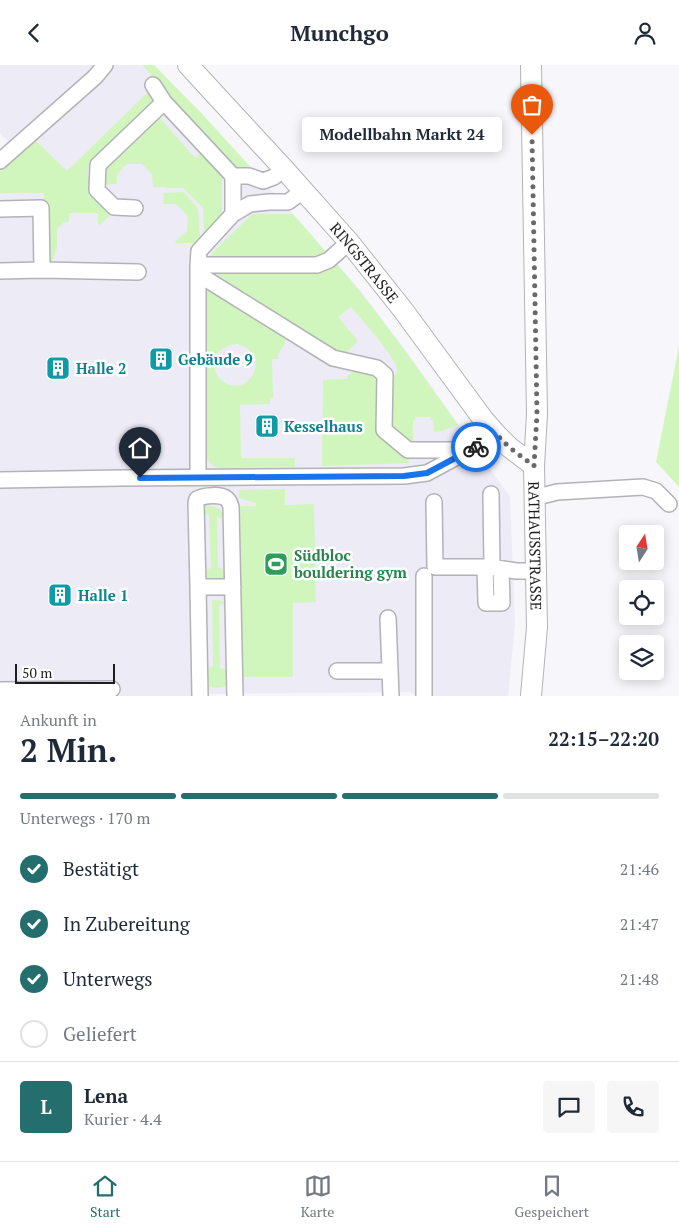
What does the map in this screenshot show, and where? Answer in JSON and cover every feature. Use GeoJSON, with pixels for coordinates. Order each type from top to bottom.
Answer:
{"type":"FeatureCollection","features":[{"type":"Feature","properties":{"kind":"main road","name":"RINGSTRASSE"},"geometry":{"type":"LineString","coordinates":[[188,65],[349,242],[403,310],[483,419],[509,447],[534,466]]}},
{"type":"Feature","properties":{"kind":"main road","name":"RATHAUSSTRASSE"},"geometry":{"type":"LineString","coordinates":[[530,65],[537,414],[534,466],[537,627],[531,696]]}},
{"type":"Feature","properties":{"kind":"lane"},"geometry":{"type":"LineString","coordinates":[[0,161],[105,65]]}},
{"type":"Feature","properties":{"kind":"lane"},"geometry":{"type":"LineString","coordinates":[[153,85],[164,103],[233,176],[232,214]]}},
{"type":"Feature","properties":{"kind":"lane"},"geometry":{"type":"LineString","coordinates":[[135,208],[114,207],[98,190],[98,165],[164,103]]}},
{"type":"Feature","properties":{"kind":"lane"},"geometry":{"type":"LineString","coordinates":[[233,176],[249,176],[263,181],[274,177],[284,169]]}},
{"type":"Feature","properties":{"kind":"lane"},"geometry":{"type":"LineString","coordinates":[[198,477],[199,251],[232,214],[250,205],[288,202],[303,191]]}},
{"type":"Feature","properties":{"kind":"lane"},"geometry":{"type":"LineString","coordinates":[[0,209],[41,208],[42,270]]}},
{"type":"Feature","properties":{"kind":"lane"},"geometry":{"type":"LineString","coordinates":[[198,269],[317,265],[329,260],[349,242]]}},
{"type":"Feature","properties":{"kind":"lane"},"geometry":{"type":"LineString","coordinates":[[198,269],[333,358],[377,368],[385,375],[384,430],[408,450],[470,450]]}},
{"type":"Feature","properties":{"kind":"lane"},"geometry":{"type":"LineString","coordinates":[[0,271],[138,272]]}},
{"type":"Feature","properties":{"kind":"lane"},"geometry":{"type":"LineString","coordinates":[[0,481],[198,477],[404,476],[427,473],[498,436]]}},
{"type":"Feature","properties":{"kind":"lane"},"geometry":{"type":"LineString","coordinates":[[534,498],[557,492],[643,487],[656,491],[669,504]]}},
{"type":"Feature","properties":{"kind":"lane"},"geometry":{"type":"LineString","coordinates":[[491,494],[492,568]]}},
{"type":"Feature","properties":{"kind":"lane"},"geometry":{"type":"LineString","coordinates":[[200,696],[196,503],[197,499],[202,496],[226,497],[231,507],[235,696]]}},
{"type":"Feature","properties":{"kind":"lane"},"geometry":{"type":"LineString","coordinates":[[434,502],[436,567],[536,571]]}},
{"type":"Feature","properties":{"kind":"lane"},"geometry":{"type":"LineString","coordinates":[[424,576],[424,696]]}},
{"type":"Feature","properties":{"kind":"lane"},"geometry":{"type":"LineString","coordinates":[[198,587],[233,587]]}},
{"type":"Feature","properties":{"kind":"lane"},"geometry":{"type":"LineString","coordinates":[[388,618],[391,696]]}},
{"type":"Feature","properties":{"kind":"lane"},"geometry":{"type":"LineString","coordinates":[[337,671],[390,671]]}},
{"type":"Feature","properties":{"kind":"lane"},"geometry":{"type":"LineString","coordinates":[[0,690],[112,689]]}},
{"type":"Feature","properties":{"kind":"shaded area"},"geometry":{"type":"Polygon","coordinates":[[[0,65],[154,65],[203,115],[359,289],[409,355],[510,497],[515,624],[508,696],[417,696],[410,692],[209,694],[208,696],[0,696],[0,155],[12,145],[0,133],[0,65]]]}},
{"type":"Feature","properties":{"kind":"green space"},"geometry":{"type":"Polygon","coordinates":[[[142,65],[154,65],[254,171],[238,172],[155,85],[158,82],[142,65]]]}},
{"type":"Feature","properties":{"kind":"green space"},"geometry":{"type":"Polygon","coordinates":[[[150,90],[154,96],[153,101],[88,166],[88,179],[92,179],[103,203],[101,206],[110,215],[100,225],[98,224],[98,213],[69,213],[69,222],[64,222],[57,229],[57,248],[51,264],[44,264],[44,193],[0,193],[0,167],[33,138],[67,171],[150,90]]]}},
{"type":"Feature","properties":{"kind":"green space"},"geometry":{"type":"Polygon","coordinates":[[[160,118],[195,158],[203,152],[222,175],[222,215],[204,234],[203,208],[183,188],[153,187],[152,174],[142,164],[127,164],[117,174],[117,184],[102,185],[102,169],[160,118]]]}},
{"type":"Feature","properties":{"kind":"green space"},"geometry":{"type":"Polygon","coordinates":[[[184,192],[198,209],[200,238],[196,243],[175,243],[187,231],[188,216],[176,204],[163,204],[164,193],[184,192]]]}},
{"type":"Feature","properties":{"kind":"green space"},"geometry":{"type":"Polygon","coordinates":[[[252,214],[293,214],[327,253],[315,258],[215,259],[212,253],[252,214]]]}},
{"type":"Feature","properties":{"kind":"green space"},"geometry":{"type":"Polygon","coordinates":[[[336,263],[384,322],[458,425],[434,432],[431,417],[416,417],[413,420],[413,441],[406,441],[393,430],[389,421],[389,378],[396,373],[396,365],[377,338],[351,307],[338,317],[358,341],[344,355],[335,355],[216,277],[221,272],[322,271],[336,263]]]}},
{"type":"Feature","properties":{"kind":"green space"},"geometry":{"type":"Polygon","coordinates":[[[209,288],[283,334],[285,341],[279,352],[278,359],[272,359],[273,398],[270,398],[270,404],[240,405],[241,458],[295,458],[295,467],[220,468],[212,465],[206,457],[205,290],[209,288]],[[237,344],[227,346],[219,352],[214,365],[218,377],[234,386],[249,380],[254,373],[256,364],[254,356],[248,349],[237,344]]]}},
{"type":"Feature","properties":{"kind":"green space"},"geometry":{"type":"Polygon","coordinates":[[[679,346],[679,487],[656,462],[679,346]]]}},
{"type":"Feature","properties":{"kind":"green space"},"geometry":{"type":"Polygon","coordinates":[[[353,372],[374,374],[381,383],[381,421],[408,452],[409,463],[322,466],[323,380],[347,379],[348,375],[353,372]]]}},
{"type":"Feature","properties":{"kind":"green space","name":"Südbloc bouldering gym"},"geometry":{"type":"Polygon","coordinates":[[[285,489],[285,505],[314,504],[316,602],[293,603],[293,677],[242,677],[237,526],[239,524],[239,506],[256,506],[256,503],[239,498],[239,490],[285,489]]]}},
{"type":"Feature","properties":{"kind":"green space"},"geometry":{"type":"Polygon","coordinates":[[[202,504],[217,508],[227,520],[217,517],[218,567],[229,571],[221,579],[202,577],[201,572],[211,568],[209,515],[199,514],[202,504]]]}},
{"type":"Feature","properties":{"kind":"green space"},"geometry":{"type":"Polygon","coordinates":[[[212,600],[226,601],[227,605],[219,604],[220,668],[231,671],[227,686],[222,687],[206,685],[204,671],[213,666],[212,600]]]}},
{"type":"Feature","properties":{"kind":"way so far"},"geometry":{"type":"LineString","coordinates":[[476,447],[498,436],[534,466],[537,414],[532,135]]}},
{"type":"Feature","properties":{"kind":"place","name":"Modellbahn Markt 24"},"geometry":{"type":"Point","coordinates":[532,135]}},
{"type":"Feature","properties":{"kind":"place","name":"Gebäude 9"},"geometry":{"type":"Point","coordinates":[161,359]}},
{"type":"Feature","properties":{"kind":"place","name":"Halle 2"},"geometry":{"type":"Point","coordinates":[58,368]}},
{"type":"Feature","properties":{"kind":"place","name":"Kesselhaus"},"geometry":{"type":"Point","coordinates":[267,426]}},
{"type":"Feature","properties":{"kind":"place","name":"Südbloc bouldering gym"},"geometry":{"type":"Point","coordinates":[276,564]}},
{"type":"Feature","properties":{"kind":"place","name":"Halle 1"},"geometry":{"type":"Point","coordinates":[60,595]}},
{"type":"Feature","properties":{"kind":"route"},"geometry":{"type":"LineString","coordinates":[[140,478],[404,476],[427,473],[476,447]]}}]}
